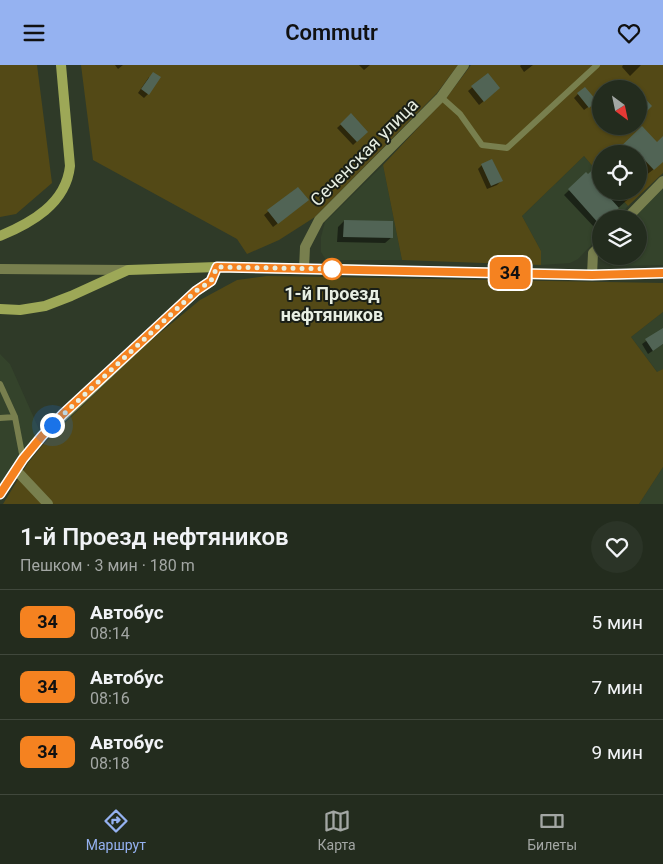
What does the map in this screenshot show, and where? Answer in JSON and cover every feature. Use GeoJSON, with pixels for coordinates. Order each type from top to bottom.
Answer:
{"type":"FeatureCollection","features":[{"type":"Feature","properties":{"kind":"street"},"geometry":{"type":"LineString","coordinates":[[0,237],[36,218],[51,205],[62,191],[68,179],[70,166],[61,65]]}},
{"type":"Feature","properties":{"kind":"street","name":"Сеченская улица"},"geometry":{"type":"LineString","coordinates":[[304,269],[305,247],[319,220],[441,97],[464,65]]}},
{"type":"Feature","properties":{"kind":"street"},"geometry":{"type":"LineString","coordinates":[[635,210],[663,181]]}},
{"type":"Feature","properties":{"kind":"street"},"geometry":{"type":"LineString","coordinates":[[592,265],[592,275]]}},
{"type":"Feature","properties":{"kind":"street"},"geometry":{"type":"LineString","coordinates":[[0,495],[23,459],[42,436],[63,414],[196,291],[211,281],[217,267]]}},
{"type":"Feature","properties":{"kind":"street"},"geometry":{"type":"LineString","coordinates":[[0,269],[128,271],[217,267],[592,275],[663,273]]}},
{"type":"Feature","properties":{"kind":"street"},"geometry":{"type":"LineString","coordinates":[[0,309],[20,310],[45,306],[128,271]]}},
{"type":"Feature","properties":{"kind":"street"},"geometry":{"type":"LineString","coordinates":[[16,470],[48,504]]}},
{"type":"Feature","properties":{"kind":"lane"},"geometry":{"type":"LineString","coordinates":[[441,97],[460,113],[482,145],[507,148],[597,65]]}},
{"type":"Feature","properties":{"kind":"lane"},"geometry":{"type":"LineString","coordinates":[[0,384],[15,417],[23,459]]}},
{"type":"Feature","properties":{"kind":"lane"},"geometry":{"type":"LineString","coordinates":[[0,418],[15,417]]}},
{"type":"Feature","properties":{"kind":"shaded area"},"geometry":{"type":"Polygon","coordinates":[[[0,65],[37,65],[52,183],[16,214],[0,217],[0,65]]]}},
{"type":"Feature","properties":{"kind":"shaded area"},"geometry":{"type":"Polygon","coordinates":[[[81,65],[458,65],[437,93],[315,217],[279,240],[247,254],[237,239],[93,160],[81,65]]]}},
{"type":"Feature","properties":{"kind":"shaded area"},"geometry":{"type":"Polygon","coordinates":[[[471,65],[663,65],[663,173],[647,188],[647,145],[592,145],[592,165],[584,156],[522,216],[541,251],[541,265],[402,260],[383,165],[447,97],[471,65]]]}},
{"type":"Feature","properties":{"kind":"shaded area"},"geometry":{"type":"Polygon","coordinates":[[[584,156],[592,165],[592,200],[623,200],[628,206],[625,210],[592,210],[592,244],[578,259],[570,263],[541,265],[541,251],[522,216],[584,156]]]}},
{"type":"Feature","properties":{"kind":"shaded area"},"geometry":{"type":"Polygon","coordinates":[[[383,165],[402,260],[326,260],[321,252],[321,237],[325,222],[383,165]]]}},
{"type":"Feature","properties":{"kind":"shaded area"},"geometry":{"type":"Polygon","coordinates":[[[663,186],[663,265],[613,266],[612,265],[647,265],[647,210],[640,210],[663,186]]]}},
{"type":"Feature","properties":{"kind":"shaded area"},"geometry":{"type":"Polygon","coordinates":[[[623,200],[634,200],[628,206],[623,200]]]}},
{"type":"Feature","properties":{"kind":"shaded area"},"geometry":{"type":"Polygon","coordinates":[[[267,276],[663,283],[663,312],[631,337],[657,372],[663,369],[663,467],[639,504],[3,504],[28,463],[47,440],[149,342],[200,300],[237,280],[267,276]]]}},
{"type":"Feature","properties":{"kind":"shaded area"},"geometry":{"type":"Polygon","coordinates":[[[663,312],[663,369],[658,373],[631,337],[663,312]]]}},
{"type":"Feature","properties":{"kind":"shaded area"},"geometry":{"type":"Polygon","coordinates":[[[0,354],[10,364],[42,436],[0,494],[0,354]]]}},
{"type":"Feature","properties":{"kind":"shaded area"},"geometry":{"type":"Polygon","coordinates":[[[663,467],[663,504],[639,504],[661,470],[663,467]]]}},
{"type":"Feature","properties":{"kind":"building"},"geometry":{"type":"Polygon","coordinates":[[[153,72],[161,77],[149,95],[141,89],[153,72]]]}},
{"type":"Feature","properties":{"kind":"building"},"geometry":{"type":"Polygon","coordinates":[[[488,73],[500,88],[484,102],[471,86],[488,73]]]}},
{"type":"Feature","properties":{"kind":"building"},"geometry":{"type":"Polygon","coordinates":[[[585,87],[592,95],[592,105],[589,108],[577,93],[585,87]]]}},
{"type":"Feature","properties":{"kind":"building"},"geometry":{"type":"Polygon","coordinates":[[[648,102],[652,106],[648,110],[648,102]]]}},
{"type":"Feature","properties":{"kind":"building"},"geometry":{"type":"Polygon","coordinates":[[[351,113],[368,132],[357,142],[340,124],[351,113]]]}},
{"type":"Feature","properties":{"kind":"building"},"geometry":{"type":"Polygon","coordinates":[[[648,132],[657,142],[663,136],[663,162],[654,170],[647,163],[647,145],[622,145],[633,135],[648,135],[648,132]]]}},
{"type":"Feature","properties":{"kind":"building"},"geometry":{"type":"Polygon","coordinates":[[[492,159],[503,181],[491,186],[481,164],[492,159]]]}},
{"type":"Feature","properties":{"kind":"building"},"geometry":{"type":"Polygon","coordinates":[[[592,170],[592,200],[612,200],[619,208],[617,210],[592,210],[592,216],[568,189],[586,172],[588,174],[592,170]]]}},
{"type":"Feature","properties":{"kind":"building"},"geometry":{"type":"Polygon","coordinates":[[[298,187],[309,200],[278,224],[267,210],[298,187]]]}},
{"type":"Feature","properties":{"kind":"building"},"geometry":{"type":"Polygon","coordinates":[[[344,220],[393,221],[393,238],[343,237],[344,220]]]}},
{"type":"Feature","properties":{"kind":"building"},"geometry":{"type":"Polygon","coordinates":[[[663,328],[663,344],[653,351],[645,339],[663,328]]]}},
{"type":"Feature","properties":{"kind":"bus line","name":"34"},"geometry":{"type":"LineString","coordinates":[[0,494],[23,459],[63,414],[196,291],[211,281],[217,267],[592,275],[663,273]]}},
{"type":"Feature","properties":{"kind":"place","name":"1-й Проезд нефтяников"},"geometry":{"type":"Point","coordinates":[332,269]}},
{"type":"Feature","properties":{"kind":"route"},"geometry":{"type":"LineString","coordinates":[[52,425],[196,291],[211,281],[217,267],[334,269],[332,269]]}}]}
